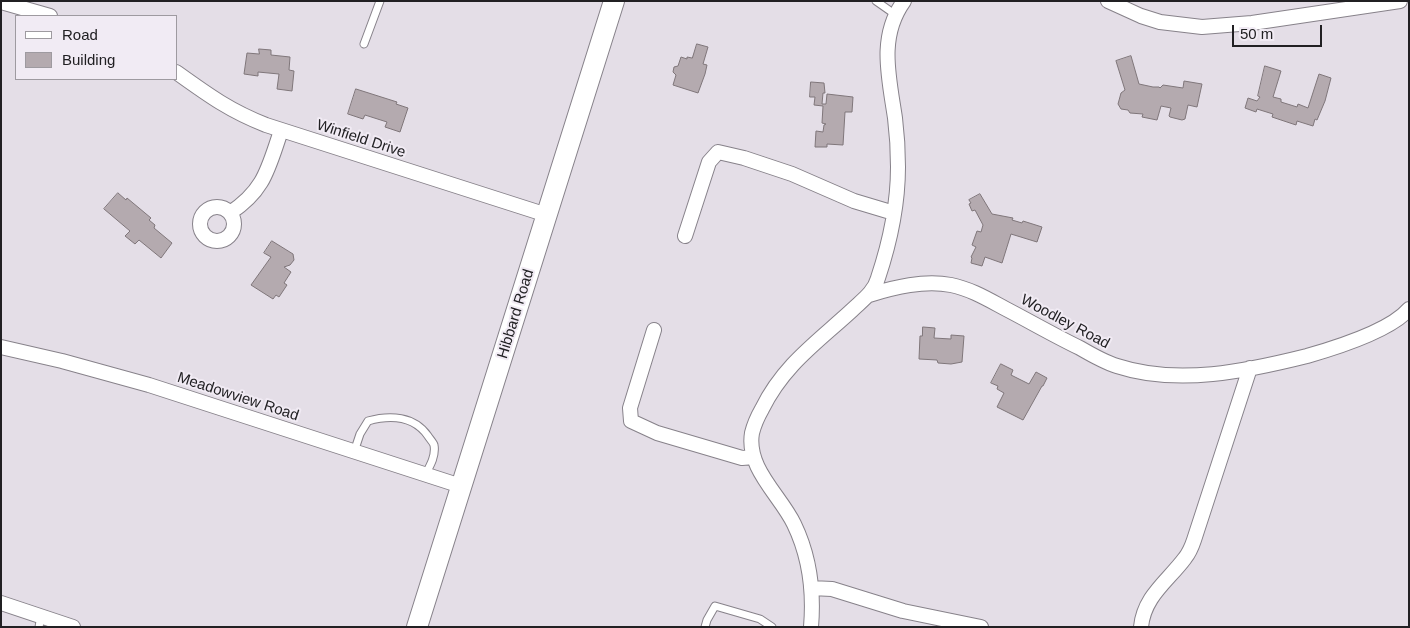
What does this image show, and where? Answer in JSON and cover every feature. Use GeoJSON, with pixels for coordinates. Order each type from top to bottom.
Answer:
{"type":"FeatureCollection","features":[{"type":"Feature","properties":{"kind":"street","name":"Hibbard Road"},"geometry":{"type":"LineString","coordinates":[[417,627],[614,1]]}},
{"type":"Feature","properties":{"kind":"street","name":"Woodley Road"},"geometry":{"type":"LineString","coordinates":[[811,627],[811,588],[802,546],[794,524],[763,476],[754,457],[752,434],[756,420],[782,375],[875,288],[894,212],[898,169],[898,142],[887,62],[887,48],[889,34],[904,1]]}},
{"type":"Feature","properties":{"kind":"street"},"geometry":{"type":"LineString","coordinates":[[1108,1],[1160,22],[1202,27],[1252,23],[1400,1]]}},
{"type":"Feature","properties":{"kind":"street"},"geometry":{"type":"LineString","coordinates":[[1,2],[46,15]]}},
{"type":"Feature","properties":{"kind":"street","name":"Winfield Drive"},"geometry":{"type":"LineString","coordinates":[[178,73],[231,110],[281,131],[547,215]]}},
{"type":"Feature","properties":{"kind":"street"},"geometry":{"type":"LineString","coordinates":[[230,213],[242,205],[257,190],[281,131]]}},
{"type":"Feature","properties":{"kind":"street"},"geometry":{"type":"LineString","coordinates":[[685,236],[709,162],[718,152],[744,158],[792,174],[854,201],[894,212]]}},
{"type":"Feature","properties":{"kind":"street","name":"Woodley Road"},"geometry":{"type":"LineString","coordinates":[[869,295],[913,285],[951,285],[978,294],[1102,360],[1131,370],[1167,376],[1189,376],[1250,368],[1314,354],[1387,326],[1404,315],[1409,309]]}},
{"type":"Feature","properties":{"kind":"street"},"geometry":{"type":"LineString","coordinates":[[654,330],[630,408],[631,421],[656,433],[742,458],[754,457]]}},
{"type":"Feature","properties":{"kind":"street","name":"Meadowview Road"},"geometry":{"type":"LineString","coordinates":[[1,347],[62,360],[139,382],[461,486]]}},
{"type":"Feature","properties":{"kind":"street"},"geometry":{"type":"LineString","coordinates":[[1141,627],[1148,600],[1187,556],[1194,540],[1250,368]]}},
{"type":"Feature","properties":{"kind":"street"},"geometry":{"type":"LineString","coordinates":[[811,588],[832,589],[903,611],[981,627]]}},
{"type":"Feature","properties":{"kind":"street"},"geometry":{"type":"LineString","coordinates":[[1,603],[40,621],[73,627]]}},
{"type":"Feature","properties":{"kind":"lane"},"geometry":{"type":"LineString","coordinates":[[364,44],[380,1]]}},
{"type":"Feature","properties":{"kind":"lane"},"geometry":{"type":"LineString","coordinates":[[876,1],[896,15]]}},
{"type":"Feature","properties":{"kind":"lane"},"geometry":{"type":"LineString","coordinates":[[354,452],[360,434],[368,421],[381,418],[404,418],[423,429],[434,445],[433,460],[426,475]]}},
{"type":"Feature","properties":{"kind":"lane"},"geometry":{"type":"LineString","coordinates":[[706,627],[707,620],[715,606],[760,619],[772,627]]}},
{"type":"Feature","properties":{"kind":"building"},"geometry":{"type":"Polygon","coordinates":[[[697,44],[708,47],[703,64],[707,65],[698,93],[673,85],[676,75],[673,72],[674,67],[678,66],[681,57],[692,58],[697,44]]]}},
{"type":"Feature","properties":{"kind":"building"},"geometry":{"type":"Polygon","coordinates":[[[259,49],[271,50],[271,55],[290,57],[289,70],[294,71],[292,91],[277,89],[279,74],[258,72],[258,76],[244,74],[247,53],[259,54],[259,49]]]}},
{"type":"Feature","properties":{"kind":"building"},"geometry":{"type":"Polygon","coordinates":[[[1131,56],[1139,84],[1160,88],[1163,85],[1183,88],[1184,81],[1202,84],[1197,107],[1188,105],[1185,119],[1182,120],[1170,117],[1171,108],[1161,106],[1157,120],[1142,117],[1143,114],[1130,113],[1128,110],[1121,109],[1118,104],[1121,93],[1125,90],[1116,61],[1131,56]]]}},
{"type":"Feature","properties":{"kind":"building"},"geometry":{"type":"Polygon","coordinates":[[[1265,66],[1281,71],[1273,97],[1281,99],[1281,102],[1297,107],[1298,104],[1308,108],[1319,74],[1331,78],[1325,101],[1313,126],[1297,121],[1296,125],[1272,117],[1273,114],[1257,109],[1256,112],[1245,108],[1248,98],[1257,101],[1260,97],[1258,96],[1265,66]]]}},
{"type":"Feature","properties":{"kind":"building"},"geometry":{"type":"Polygon","coordinates":[[[811,82],[824,83],[825,93],[823,93],[822,104],[826,104],[827,94],[853,97],[852,112],[845,112],[843,145],[827,144],[827,147],[815,147],[816,131],[823,132],[824,125],[826,124],[822,123],[823,106],[814,105],[815,97],[810,97],[811,82]]]}},
{"type":"Feature","properties":{"kind":"building"},"geometry":{"type":"Polygon","coordinates":[[[356,89],[397,102],[396,104],[408,108],[400,132],[385,127],[387,122],[365,115],[363,119],[348,114],[356,89]]]}},
{"type":"Feature","properties":{"kind":"building"},"geometry":{"type":"Polygon","coordinates":[[[118,193],[151,218],[149,220],[155,225],[154,228],[172,243],[161,258],[139,240],[135,244],[125,236],[130,231],[104,209],[118,193]]]}},
{"type":"Feature","properties":{"kind":"building"},"geometry":{"type":"Polygon","coordinates":[[[980,194],[992,214],[1042,227],[1037,242],[1011,234],[1002,263],[985,257],[982,266],[971,263],[971,257],[976,247],[972,245],[977,231],[981,232],[983,225],[975,210],[972,211],[969,200],[980,194]]]}},
{"type":"Feature","properties":{"kind":"building"},"geometry":{"type":"Polygon","coordinates":[[[272,241],[293,254],[294,260],[290,265],[284,267],[291,272],[284,283],[287,285],[279,297],[276,295],[273,299],[251,285],[271,257],[264,253],[272,241]]]}},
{"type":"Feature","properties":{"kind":"building"},"geometry":{"type":"Polygon","coordinates":[[[923,327],[935,328],[934,338],[951,339],[951,335],[964,336],[962,362],[951,364],[938,363],[937,360],[919,359],[920,336],[922,336],[923,327]]]}},
{"type":"Feature","properties":{"kind":"building"},"geometry":{"type":"Polygon","coordinates":[[[1001,364],[1013,370],[1011,375],[1029,384],[1036,372],[1047,378],[1023,420],[997,407],[1004,393],[997,389],[998,386],[991,383],[1001,364]]]}}]}
